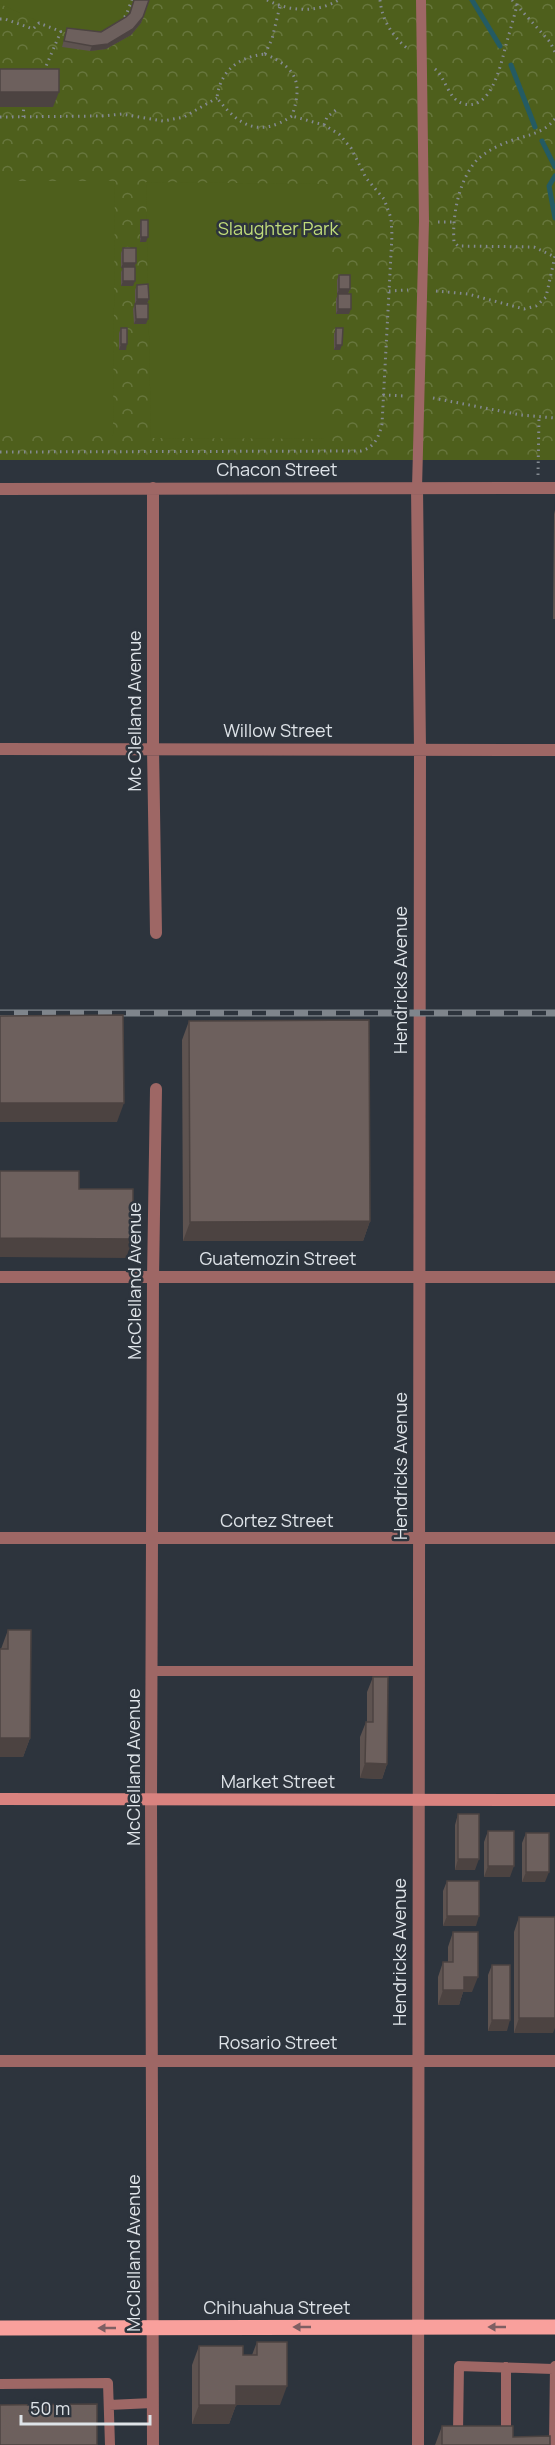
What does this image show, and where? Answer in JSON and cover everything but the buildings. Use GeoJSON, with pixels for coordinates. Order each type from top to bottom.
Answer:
{"type":"FeatureCollection","features":[{"type":"Feature","properties":{"kind":"main road","name":"Chihuahua Street"},"geometry":{"type":"LineString","coordinates":[[0,2328],[555,2327]]}},
{"type":"Feature","properties":{"kind":"street","name":"Mc Clelland Avenue"},"geometry":{"type":"LineString","coordinates":[[153,488],[156,933]]}},
{"type":"Feature","properties":{"kind":"street","name":"Hendricks Avenue"},"geometry":{"type":"LineString","coordinates":[[417,488],[420,749],[418,2445]]}},
{"type":"Feature","properties":{"kind":"street","name":"Chacon Street"},"geometry":{"type":"LineString","coordinates":[[0,489],[555,488]]}},
{"type":"Feature","properties":{"kind":"street","name":"Willow Street"},"geometry":{"type":"LineString","coordinates":[[0,749],[555,750]]}},
{"type":"Feature","properties":{"kind":"street","name":"McClelland Avenue"},"geometry":{"type":"LineString","coordinates":[[153,2445],[151,1800],[156,1089]]}},
{"type":"Feature","properties":{"kind":"street","name":"Guatemozin Street"},"geometry":{"type":"LineString","coordinates":[[0,1277],[555,1277]]}},
{"type":"Feature","properties":{"kind":"street","name":"Cortez Street"},"geometry":{"type":"LineString","coordinates":[[0,1538],[152,1540],[555,1538]]}},
{"type":"Feature","properties":{"kind":"street","name":"Market Street"},"geometry":{"type":"LineString","coordinates":[[0,1799],[555,1800]]}},
{"type":"Feature","properties":{"kind":"street","name":"Rosario Street"},"geometry":{"type":"LineString","coordinates":[[0,2061],[555,2061]]}},
{"type":"Feature","properties":{"kind":"lane"},"geometry":{"type":"LineString","coordinates":[[417,488],[422,290],[421,0]]}},
{"type":"Feature","properties":{"kind":"lane"},"geometry":{"type":"LineString","coordinates":[[152,1671],[418,1671]]}},
{"type":"Feature","properties":{"kind":"lane"},"geometry":{"type":"LineString","coordinates":[[478,2432],[458,2432],[459,2366],[554,2367],[554,2445]]}},
{"type":"Feature","properties":{"kind":"lane"},"geometry":{"type":"LineString","coordinates":[[506,2367],[502,2433],[518,2441]]}},
{"type":"Feature","properties":{"kind":"lane"},"geometry":{"type":"LineString","coordinates":[[0,2384],[108,2383],[110,2445]]}},
{"type":"Feature","properties":{"kind":"lane"},"geometry":{"type":"LineString","coordinates":[[109,2405],[152,2403]]}},
{"type":"Feature","properties":{"kind":"path"},"geometry":{"type":"LineString","coordinates":[[120,22],[126,15],[132,0]]}},
{"type":"Feature","properties":{"kind":"path"},"geometry":{"type":"LineString","coordinates":[[267,0],[298,10],[314,9],[339,0]]}},
{"type":"Feature","properties":{"kind":"path"},"geometry":{"type":"LineString","coordinates":[[380,0],[382,14],[393,35],[441,74],[449,91],[464,104],[474,104],[486,95],[497,77],[518,0]]}},
{"type":"Feature","properties":{"kind":"path"},"geometry":{"type":"LineString","coordinates":[[512,0],[550,42],[555,52]]}},
{"type":"Feature","properties":{"kind":"path"},"geometry":{"type":"LineString","coordinates":[[265,54],[272,39],[280,6]]}},
{"type":"Feature","properties":{"kind":"path"},"geometry":{"type":"LineString","coordinates":[[0,19],[33,29],[39,23],[76,36]]}},
{"type":"Feature","properties":{"kind":"path"},"geometry":{"type":"LineString","coordinates":[[43,74],[61,31]]}},
{"type":"Feature","properties":{"kind":"path"},"geometry":{"type":"LineString","coordinates":[[0,117],[122,114],[163,121],[184,117],[217,98],[222,76],[230,68],[252,55],[265,54],[288,67],[295,76],[299,88],[292,116]]}},
{"type":"Feature","properties":{"kind":"path"},"geometry":{"type":"LineString","coordinates":[[0,452],[361,451],[370,447],[380,434],[392,235],[391,218],[384,199],[366,178],[351,148],[339,134],[324,125],[292,116],[274,126],[261,128],[249,126],[230,114],[217,98]]}},
{"type":"Feature","properties":{"kind":"path"},"geometry":{"type":"LineString","coordinates":[[23,117],[24,105]]}},
{"type":"Feature","properties":{"kind":"path"},"geometry":{"type":"LineString","coordinates":[[324,125],[327,117],[336,110]]}},
{"type":"Feature","properties":{"kind":"path"},"geometry":{"type":"LineString","coordinates":[[389,291],[422,290],[468,294],[524,309],[536,306],[546,297],[555,257],[534,247],[458,246],[454,242],[453,227],[465,181],[479,158],[510,141],[540,132],[555,119]]}},
{"type":"Feature","properties":{"kind":"path"},"geometry":{"type":"LineString","coordinates":[[383,395],[408,396]]}},
{"type":"Feature","properties":{"kind":"path"},"geometry":{"type":"LineString","coordinates":[[430,397],[555,418]]}},
{"type":"Feature","properties":{"kind":"path"},"geometry":{"type":"LineString","coordinates":[[538,475],[539,417]]}},
{"type":"Feature","properties":{"kind":"green space","name":"Slaughter Park"},"geometry":{"type":"Polygon","coordinates":[[[0,0],[555,0],[555,460],[0,460],[0,0]]]}},
{"type":"Feature","properties":{"kind":"green space"},"geometry":{"type":"Polygon","coordinates":[[[0,0],[130,0],[127,9],[115,24],[99,32],[80,34],[45,24],[0,4],[0,0]]]}},
{"type":"Feature","properties":{"kind":"green space"},"geometry":{"type":"Polygon","coordinates":[[[0,181],[115,181],[113,436],[0,436],[0,181]]]}},
{"type":"Feature","properties":{"kind":"green space"},"geometry":{"type":"Polygon","coordinates":[[[146,182],[329,184],[329,439],[151,438],[146,182]]]}},
{"type":"Feature","properties":{"kind":"waterway"},"geometry":{"type":"LineString","coordinates":[[472,0],[500,46]]}},
{"type":"Feature","properties":{"kind":"waterway"},"geometry":{"type":"LineString","coordinates":[[511,65],[535,127]]}},
{"type":"Feature","properties":{"kind":"waterway"},"geometry":{"type":"LineString","coordinates":[[542,141],[555,167]]}},
{"type":"Feature","properties":{"kind":"waterway"},"geometry":{"type":"LineString","coordinates":[[555,176],[549,186],[555,218]]}},
{"type":"Feature","properties":{"kind":"railway"},"geometry":{"type":"LineString","coordinates":[[0,1013],[555,1013]]}}]}
